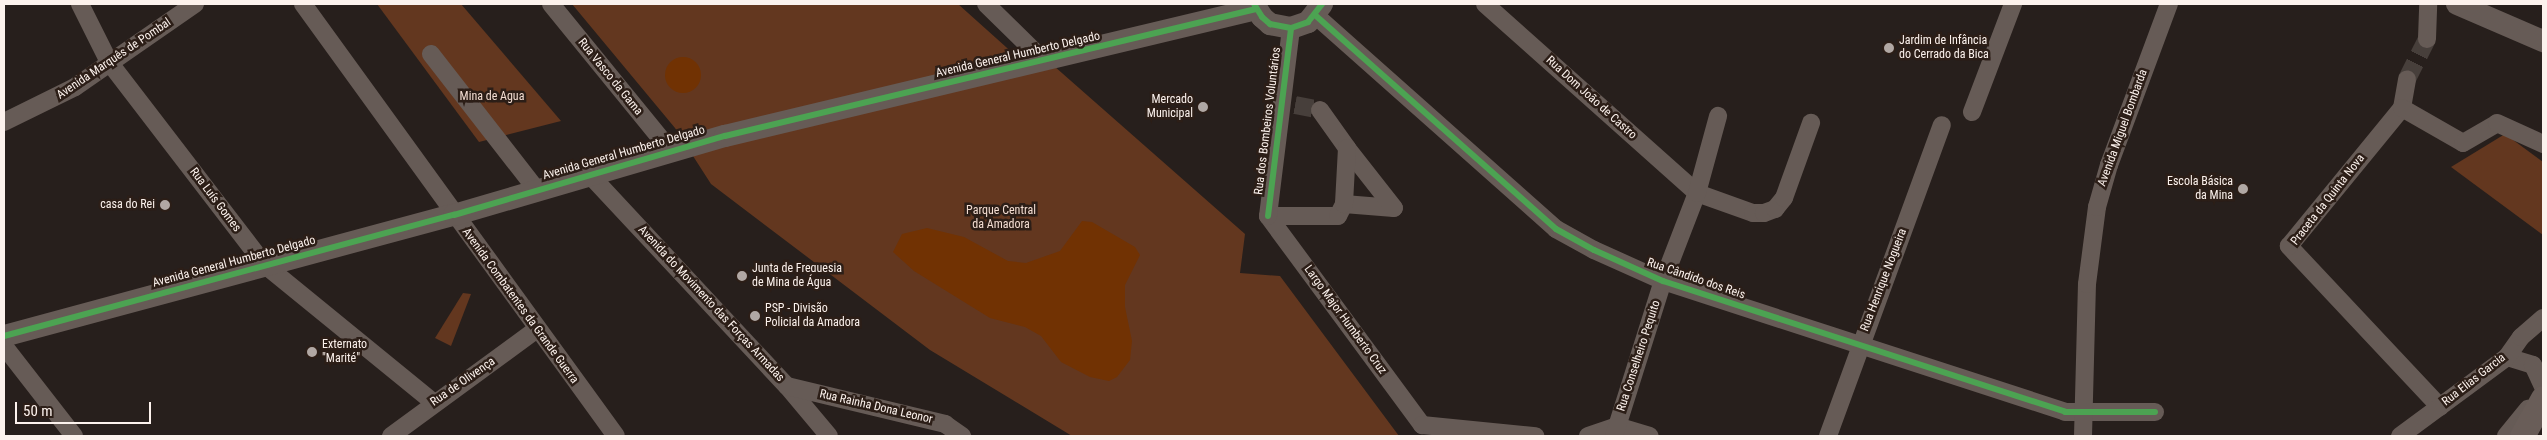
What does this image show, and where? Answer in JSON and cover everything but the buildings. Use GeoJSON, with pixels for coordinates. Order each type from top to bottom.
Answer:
{"type":"FeatureCollection","features":[{"type":"Feature","properties":{"kind":"main road"},"geometry":{"type":"LineString","coordinates":[[2522,436],[2543,397]]}},
{"type":"Feature","properties":{"kind":"street","name":"Rua Luís Gomes"},"geometry":{"type":"LineString","coordinates":[[80,4],[109,62],[265,265],[433,402]]}},
{"type":"Feature","properties":{"kind":"street","name":"Avenida Marquês de Pombal"},"geometry":{"type":"LineString","coordinates":[[4,122],[59,97],[195,4]]}},
{"type":"Feature","properties":{"kind":"street","name":"Avenida Combatentes da Grande Guerra"},"geometry":{"type":"LineString","coordinates":[[303,4],[454,215],[616,436]]}},
{"type":"Feature","properties":{"kind":"street","name":"Rua Vasco da Gama"},"geometry":{"type":"LineString","coordinates":[[551,4],[670,150]]}},
{"type":"Feature","properties":{"kind":"street"},"geometry":{"type":"LineString","coordinates":[[986,4],[1044,61]]}},
{"type":"Feature","properties":{"kind":"street","name":"Rua Dom João de Castro"},"geometry":{"type":"LineString","coordinates":[[1485,4],[1697,193]]}},
{"type":"Feature","properties":{"kind":"street"},"geometry":{"type":"LineString","coordinates":[[1972,112],[2013,4]]}},
{"type":"Feature","properties":{"kind":"street","name":"Avenida Miguel Bombarda"},"geometry":{"type":"LineString","coordinates":[[2083,436],[2087,284],[2097,208],[2106,173],[2169,4]]}},
{"type":"Feature","properties":{"kind":"street"},"geometry":{"type":"LineString","coordinates":[[2427,39],[2428,4]]}},
{"type":"Feature","properties":{"kind":"street"},"geometry":{"type":"LineString","coordinates":[[2457,4],[2543,41]]}},
{"type":"Feature","properties":{"kind":"street","name":"Avenida General Humberto Delgado"},"geometry":{"type":"LineString","coordinates":[[4,336],[454,215],[670,150],[1044,61],[1255,6]]}},
{"type":"Feature","properties":{"kind":"street"},"geometry":{"type":"LineString","coordinates":[[1255,6],[1270,24],[1291,28],[1319,10]]}},
{"type":"Feature","properties":{"kind":"street","name":"Rua Cândido dos Reis"},"geometry":{"type":"LineString","coordinates":[[1319,10],[1556,229],[1663,281],[2065,412],[2155,412]]}},
{"type":"Feature","properties":{"kind":"street","name":"Rua dos Bombeiros Voluntários"},"geometry":{"type":"LineString","coordinates":[[1268,216],[1289,104],[1291,28]]}},
{"type":"Feature","properties":{"kind":"street"},"geometry":{"type":"LineString","coordinates":[[432,54],[537,190]]}},
{"type":"Feature","properties":{"kind":"street"},"geometry":{"type":"LineString","coordinates":[[2407,79],[2402,108],[2462,143],[2497,123],[2543,144]]}},
{"type":"Feature","properties":{"kind":"street","name":"Praceta da Quinta Nova"},"geometry":{"type":"LineString","coordinates":[[2402,108],[2289,246],[2440,407]]}},
{"type":"Feature","properties":{"kind":"street"},"geometry":{"type":"LineString","coordinates":[[1320,110],[1394,208],[1344,204]]}},
{"type":"Feature","properties":{"kind":"street","name":"Rua Conselheiro Pequito"},"geometry":{"type":"LineString","coordinates":[[1615,431],[1663,281],[1697,193],[1718,116]]}},
{"type":"Feature","properties":{"kind":"street"},"geometry":{"type":"LineString","coordinates":[[1697,193],[1753,213],[1764,213],[1774,208],[1784,198],[1811,123]]}},
{"type":"Feature","properties":{"kind":"street","name":"Rua Henrique Nogueira"},"geometry":{"type":"LineString","coordinates":[[1828,436],[1860,344],[1942,124]]}},
{"type":"Feature","properties":{"kind":"street"},"geometry":{"type":"LineString","coordinates":[[1268,216],[1338,216],[1344,204],[1347,148]]}},
{"type":"Feature","properties":{"kind":"street","name":"Avenida do Movimento das Forças Armadas"},"geometry":{"type":"LineString","coordinates":[[590,175],[787,386],[829,436]]}},
{"type":"Feature","properties":{"kind":"street","name":"Largo Major Humberto Cruz"},"geometry":{"type":"LineString","coordinates":[[1268,216],[1422,425],[1535,436]]}},
{"type":"Feature","properties":{"kind":"street","name":"Rua Elias Garcia"},"geometry":{"type":"LineString","coordinates":[[2400,436],[2507,357],[2521,337],[2543,318]]}},
{"type":"Feature","properties":{"kind":"street","name":"Rua de Olivença"},"geometry":{"type":"LineString","coordinates":[[391,436],[433,402],[537,328]]}},
{"type":"Feature","properties":{"kind":"street"},"geometry":{"type":"LineString","coordinates":[[4,346],[74,436]]}},
{"type":"Feature","properties":{"kind":"street"},"geometry":{"type":"LineString","coordinates":[[2507,357],[2533,365],[2543,386]]}},
{"type":"Feature","properties":{"kind":"street","name":"Rua Rainha Dona Leonor"},"geometry":{"type":"LineString","coordinates":[[787,386],[945,424],[962,436]]}},
{"type":"Feature","properties":{"kind":"street"},"geometry":{"type":"LineString","coordinates":[[2506,436],[2520,417],[2543,397]]}},
{"type":"Feature","properties":{"kind":"street"},"geometry":{"type":"LineString","coordinates":[[1588,436],[1615,431],[1650,436]]}},
{"type":"Feature","properties":{"kind":"green space","name":"Mina de Agua"},"geometry":{"type":"Polygon","coordinates":[[[377,4],[461,4],[561,121],[479,142],[377,4]]]}},
{"type":"Feature","properties":{"kind":"green space","name":"Parque Central da Amadora"},"geometry":{"type":"Polygon","coordinates":[[[572,4],[958,4],[1034,72],[1054,66],[1245,234],[1240,273],[1280,276],[1399,436],[1072,436],[930,350],[711,184],[675,128],[572,4]]]}},
{"type":"Feature","properties":{"kind":"green space"},"geometry":{"type":"Polygon","coordinates":[[[2505,134],[2543,162],[2543,235],[2451,167],[2505,134]]]}},
{"type":"Feature","properties":{"kind":"green space"},"geometry":{"type":"Polygon","coordinates":[[[463,293],[471,294],[451,346],[435,338],[463,293]]]}},
{"type":"Feature","properties":{"kind":"shaded area"},"geometry":{"type":"Polygon","coordinates":[[[683,57],[690,58],[696,62],[700,68],[700,82],[696,88],[690,92],[683,93],[676,92],[670,88],[666,82],[665,75],[666,68],[670,62],[676,58],[683,57]]]}},
{"type":"Feature","properties":{"kind":"shaded area"},"geometry":{"type":"Polygon","coordinates":[[[1082,221],[1092,222],[1135,247],[1140,255],[1125,285],[1125,307],[1132,341],[1130,360],[1117,377],[1109,381],[1090,377],[1061,362],[1041,336],[1025,327],[990,318],[914,271],[893,252],[902,234],[927,228],[964,237],[1008,261],[1026,263],[1060,251],[1082,221]]]}},
{"type":"Feature","properties":{"kind":"tunnel"},"geometry":{"type":"LineString","coordinates":[[2407,79],[2427,39]]}},
{"type":"Feature","properties":{"kind":"tunnel"},"geometry":{"type":"LineString","coordinates":[[1295,105],[1320,110]]}},
{"type":"Feature","properties":{"kind":"cycle path"},"geometry":{"type":"LineString","coordinates":[[1254,4],[1262,17],[1270,24],[1291,28],[1308,22],[1322,4]]}},
{"type":"Feature","properties":{"kind":"cycle path"},"geometry":{"type":"LineString","coordinates":[[4,336],[454,215],[725,136],[1256,9]]}},
{"type":"Feature","properties":{"kind":"cycle path"},"geometry":{"type":"LineString","coordinates":[[1315,15],[1556,229],[1594,250],[1663,281],[2065,412],[2155,412]]}},
{"type":"Feature","properties":{"kind":"cycle path"},"geometry":{"type":"LineString","coordinates":[[1268,216],[1291,28]]}},
{"type":"Feature","properties":{"kind":"place","name":"Jardim de Infância do Cerrado da Bica"},"geometry":{"type":"Point","coordinates":[1889,48]}},
{"type":"Feature","properties":{"kind":"place","name":"Mercado Municipal"},"geometry":{"type":"Point","coordinates":[1203,107]}},
{"type":"Feature","properties":{"kind":"place","name":"Escola Básica da Mina"},"geometry":{"type":"Point","coordinates":[2243,189]}},
{"type":"Feature","properties":{"kind":"place","name":"casa do Rei"},"geometry":{"type":"Point","coordinates":[165,205]}},
{"type":"Feature","properties":{"kind":"place","name":"Junta de Freguesia de Mina de Água"},"geometry":{"type":"Point","coordinates":[742,276]}},
{"type":"Feature","properties":{"kind":"place","name":"PSP - Divisão Policial da Amadora"},"geometry":{"type":"Point","coordinates":[755,316]}},
{"type":"Feature","properties":{"kind":"place","name":"Externato \"Marité\""},"geometry":{"type":"Point","coordinates":[312,352]}}]}
